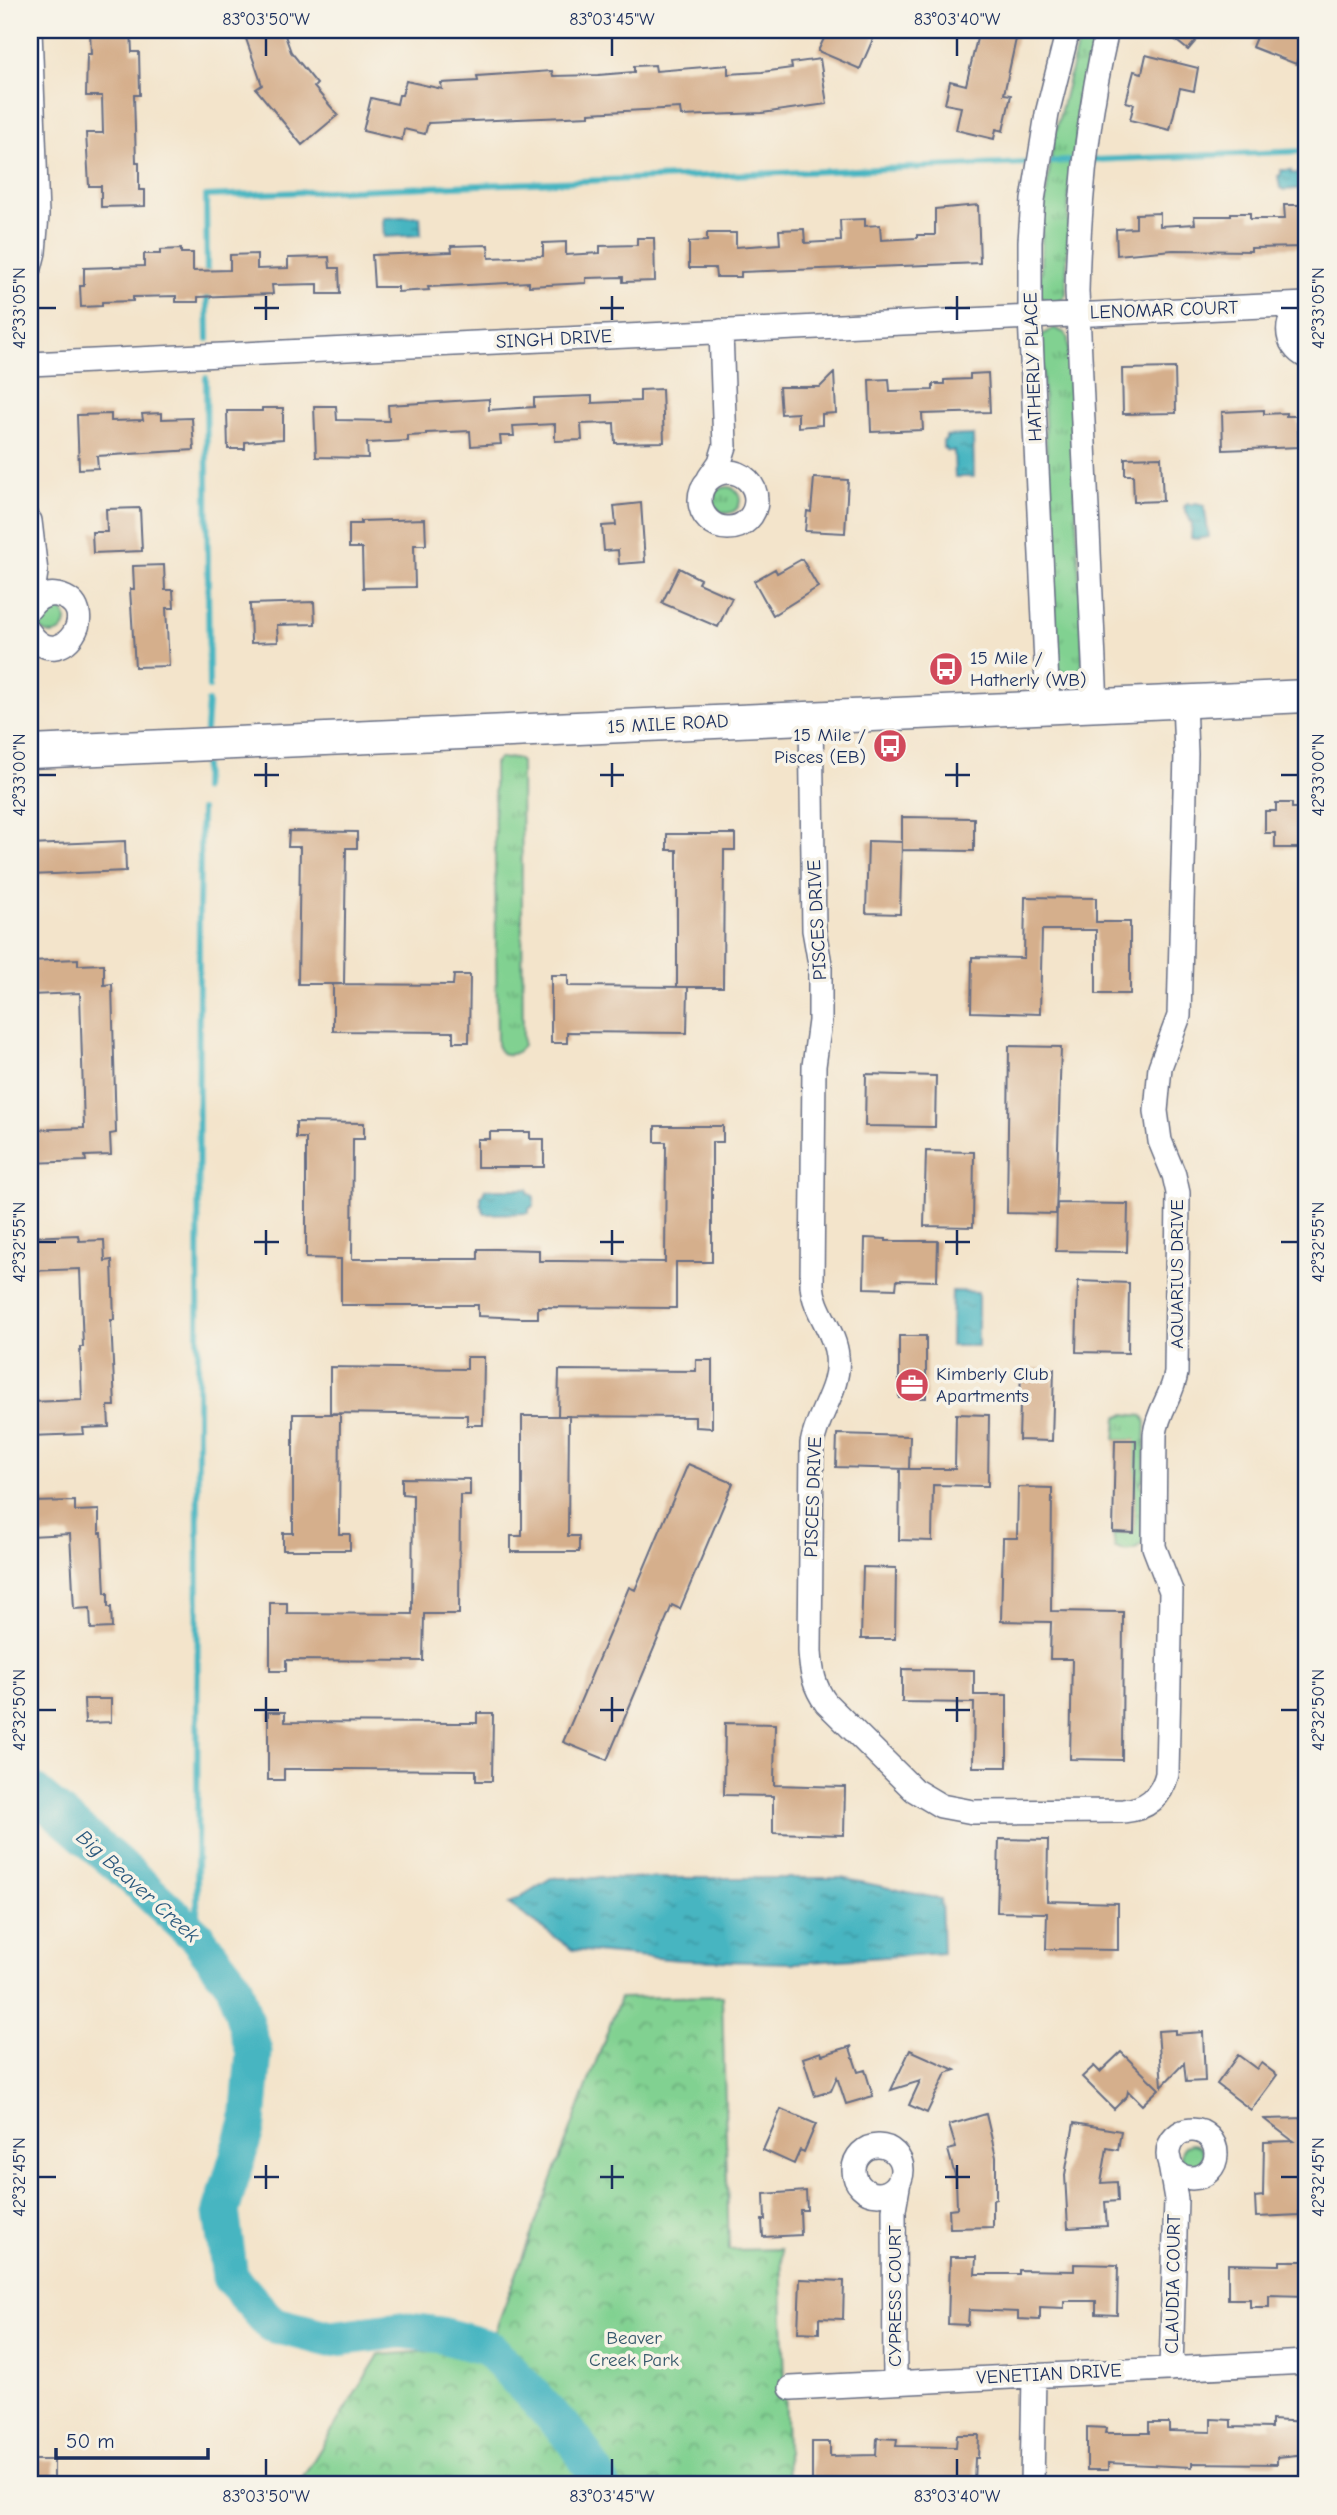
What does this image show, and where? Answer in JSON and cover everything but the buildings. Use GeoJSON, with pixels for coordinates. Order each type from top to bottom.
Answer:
{"type":"FeatureCollection","features":[{"type":"Feature","properties":{"kind":"main road","name":"15 MILE ROAD"},"geometry":{"type":"LineString","coordinates":[[30,752],[1307,696]]}},
{"type":"Feature","properties":{"kind":"street"},"geometry":{"type":"LineString","coordinates":[[30,30],[33,190],[37,231],[30,268]]}},
{"type":"Feature","properties":{"kind":"street","name":"HATHERLY PLACE"},"geometry":{"type":"LineString","coordinates":[[1048,708],[1030,316],[1030,242],[1033,200],[1047,114],[1068,30]]}},
{"type":"Feature","properties":{"kind":"street"},"geometry":{"type":"LineString","coordinates":[[1096,705],[1078,313],[1079,222],[1085,150],[1094,90],[1108,30]]}},
{"type":"Feature","properties":{"kind":"street","name":"LENOMAR COURT"},"geometry":{"type":"LineString","coordinates":[[1078,313],[1307,305]]}},
{"type":"Feature","properties":{"kind":"street","name":"LENOMAR COURT"},"geometry":{"type":"LineString","coordinates":[[1288,336],[1290,319],[1307,305]]}},
{"type":"Feature","properties":{"kind":"street","name":"LENOMAR COURT"},"geometry":{"type":"LineString","coordinates":[[1250,307],[1277,320],[1297,351],[1307,356]]}},
{"type":"Feature","properties":{"kind":"street","name":"SINGH DRIVE"},"geometry":{"type":"LineString","coordinates":[[30,364],[1078,313]]}},
{"type":"Feature","properties":{"kind":"street"},"geometry":{"type":"LineString","coordinates":[[721,331],[724,446],[720,462],[700,494],[701,511],[713,524],[731,528],[749,519],[756,502],[755,492],[731,462],[724,446]]}},
{"type":"Feature","properties":{"kind":"street"},"geometry":{"type":"LineString","coordinates":[[709,478],[726,471],[744,476]]}},
{"type":"Feature","properties":{"kind":"street"},"geometry":{"type":"LineString","coordinates":[[30,521],[36,572],[30,607]]}},
{"type":"Feature","properties":{"kind":"street"},"geometry":{"type":"LineString","coordinates":[[30,634],[41,644],[58,646],[73,637],[79,622],[74,606],[46,585],[36,572]]}},
{"type":"Feature","properties":{"kind":"street"},"geometry":{"type":"LineString","coordinates":[[30,607],[45,595],[61,596]]}},
{"type":"Feature","properties":{"kind":"street","name":"AQUARIUS DRIVE"},"geometry":{"type":"LineString","coordinates":[[1153,1800],[1160,1793],[1167,1774],[1171,1591],[1154,1547],[1155,1434],[1157,1418],[1172,1390],[1176,1373],[1178,1193],[1174,1175],[1160,1141],[1156,1111],[1160,1067],[1179,1016],[1186,754],[1184,701]]}},
{"type":"Feature","properties":{"kind":"street","name":"PISCES DRIVE"},"geometry":{"type":"LineString","coordinates":[[811,718],[814,930],[820,964],[820,1030],[814,1066],[812,1285],[814,1303],[835,1345],[838,1366],[812,1444],[810,1651],[813,1680],[826,1703],[904,1781],[925,1799],[941,1806],[973,1812],[1123,1811],[1134,1810],[1153,1800]]}},
{"type":"Feature","properties":{"kind":"street","name":"CLAUDIA COURT"},"geometry":{"type":"LineString","coordinates":[[1171,2369],[1176,2199],[1169,2159],[1171,2143],[1182,2132],[1198,2131],[1206,2134],[1215,2147],[1215,2162],[1206,2174],[1181,2188],[1176,2199]]}},
{"type":"Feature","properties":{"kind":"street","name":"CYPRESS COURT"},"geometry":{"type":"LineString","coordinates":[[894,2210],[860,2185],[854,2170],[859,2155],[865,2149],[881,2146],[895,2153],[902,2166],[894,2210],[895,2382]]}},
{"type":"Feature","properties":{"kind":"street"},"geometry":{"type":"LineString","coordinates":[[1169,2159],[1172,2166],[1184,2176],[1198,2177]]}},
{"type":"Feature","properties":{"kind":"street"},"geometry":{"type":"LineString","coordinates":[[873,2193],[888,2192],[899,2181]]}},
{"type":"Feature","properties":{"kind":"street","name":"VENETIAN DRIVE"},"geometry":{"type":"LineString","coordinates":[[791,2388],[1307,2362]]}},
{"type":"Feature","properties":{"kind":"street"},"geometry":{"type":"LineString","coordinates":[[1032,2485],[1034,2375]]}},
{"type":"Feature","properties":{"kind":"green space"},"geometry":{"type":"Polygon","coordinates":[[[1081,30],[1097,30],[1086,78],[1069,187],[1066,294],[1060,301],[1053,303],[1040,295],[1042,227],[1053,142],[1081,30]]]}},
{"type":"Feature","properties":{"kind":"green space"},"geometry":{"type":"Polygon","coordinates":[[[1054,328],[1065,333],[1068,338],[1083,660],[1080,671],[1071,677],[1057,667],[1041,339],[1043,334],[1054,328]]]}},
{"type":"Feature","properties":{"kind":"green space"},"geometry":{"type":"Polygon","coordinates":[[[727,487],[736,491],[740,500],[736,509],[727,513],[718,509],[714,500],[718,491],[727,487]]]}},
{"type":"Feature","properties":{"kind":"green space"},"geometry":{"type":"Polygon","coordinates":[[[52,606],[62,610],[66,620],[62,630],[52,634],[42,630],[38,620],[42,610],[52,606]]]}},
{"type":"Feature","properties":{"kind":"green space"},"geometry":{"type":"Polygon","coordinates":[[[516,758],[521,762],[523,1045],[516,1052],[508,1054],[501,1053],[497,1045],[494,763],[499,759],[516,758]]]}},
{"type":"Feature","properties":{"kind":"green space"},"geometry":{"type":"Polygon","coordinates":[[[1124,1414],[1143,1416],[1146,1422],[1144,1479],[1140,1483],[1144,1488],[1143,1541],[1135,1549],[1127,1550],[1115,1548],[1113,1532],[1134,1532],[1135,1440],[1115,1440],[1117,1417],[1124,1414]]]}},
{"type":"Feature","properties":{"kind":"green space","name":"Beaver Creek Park"},"geometry":{"type":"Polygon","coordinates":[[[722,1996],[729,2250],[781,2249],[788,2485],[298,2485],[379,2355],[489,2347],[620,1998],[722,1996]]]}},
{"type":"Feature","properties":{"kind":"green space"},"geometry":{"type":"Polygon","coordinates":[[[1192,2144],[1200,2147],[1203,2155],[1200,2163],[1192,2166],[1184,2163],[1181,2155],[1184,2147],[1192,2144]]]}},
{"type":"Feature","properties":{"kind":"water"},"geometry":{"type":"Polygon","coordinates":[[[1281,170],[1307,174],[1307,188],[1280,188],[1278,176],[1281,170]]]}},
{"type":"Feature","properties":{"kind":"water"},"geometry":{"type":"Polygon","coordinates":[[[420,216],[421,235],[384,237],[383,218],[420,216]]]}},
{"type":"Feature","properties":{"kind":"water"},"geometry":{"type":"Polygon","coordinates":[[[973,435],[974,477],[955,477],[954,451],[946,451],[943,441],[946,436],[973,435]]]}},
{"type":"Feature","properties":{"kind":"water"},"geometry":{"type":"Polygon","coordinates":[[[1188,503],[1204,505],[1209,537],[1191,538],[1192,524],[1184,507],[1188,503]]]}},
{"type":"Feature","properties":{"kind":"water"},"geometry":{"type":"Polygon","coordinates":[[[485,1189],[528,1189],[534,1197],[534,1205],[529,1209],[529,1213],[485,1214],[481,1197],[485,1189]]]}},
{"type":"Feature","properties":{"kind":"water"},"geometry":{"type":"Polygon","coordinates":[[[952,1291],[978,1292],[978,1346],[951,1346],[952,1291]]]}},
{"type":"Feature","properties":{"kind":"water"},"geometry":{"type":"Polygon","coordinates":[[[551,1878],[842,1878],[941,1899],[943,1953],[795,1963],[679,1960],[573,1950],[509,1904],[551,1878]]]}},
{"type":"Feature","properties":{"kind":"waterway"},"geometry":{"type":"LineString","coordinates":[[1094,160],[1307,151]]}},
{"type":"Feature","properties":{"kind":"waterway"},"geometry":{"type":"LineString","coordinates":[[1052,162],[1071,161]]}},
{"type":"Feature","properties":{"kind":"waterway"},"geometry":{"type":"LineString","coordinates":[[207,278],[206,196],[1029,163]]}},
{"type":"Feature","properties":{"kind":"waterway"},"geometry":{"type":"LineString","coordinates":[[207,288],[208,339]]}},
{"type":"Feature","properties":{"kind":"waterway"},"geometry":{"type":"LineString","coordinates":[[206,378],[209,687]]}},
{"type":"Feature","properties":{"kind":"waterway"},"geometry":{"type":"LineString","coordinates":[[206,730],[208,702]]}},
{"type":"Feature","properties":{"kind":"waterway"},"geometry":{"type":"LineString","coordinates":[[203,789],[204,766]]}},
{"type":"Feature","properties":{"kind":"waterway"},"geometry":{"type":"LineString","coordinates":[[197,1937],[201,810]]}},
{"type":"Feature","properties":{"kind":"waterway","name":"Big Beaver Creek"},"geometry":{"type":"LineString","coordinates":[[30,1789],[197,1937],[234,1985],[254,2052],[248,2123],[221,2211],[230,2277],[271,2324],[330,2339],[401,2330],[441,2335],[489,2348],[576,2442],[602,2485]]}},
{"type":"Feature","properties":{"kind":"place","name":"15 Mile / Hatherly (WB)"},"geometry":{"type":"Point","coordinates":[946,669]}},
{"type":"Feature","properties":{"kind":"place","name":"15 Mile / Pisces (EB)"},"geometry":{"type":"Point","coordinates":[890,746]}},
{"type":"Feature","properties":{"kind":"place","name":"Kimberly Club Apartments"},"geometry":{"type":"Point","coordinates":[912,1385]}}]}
